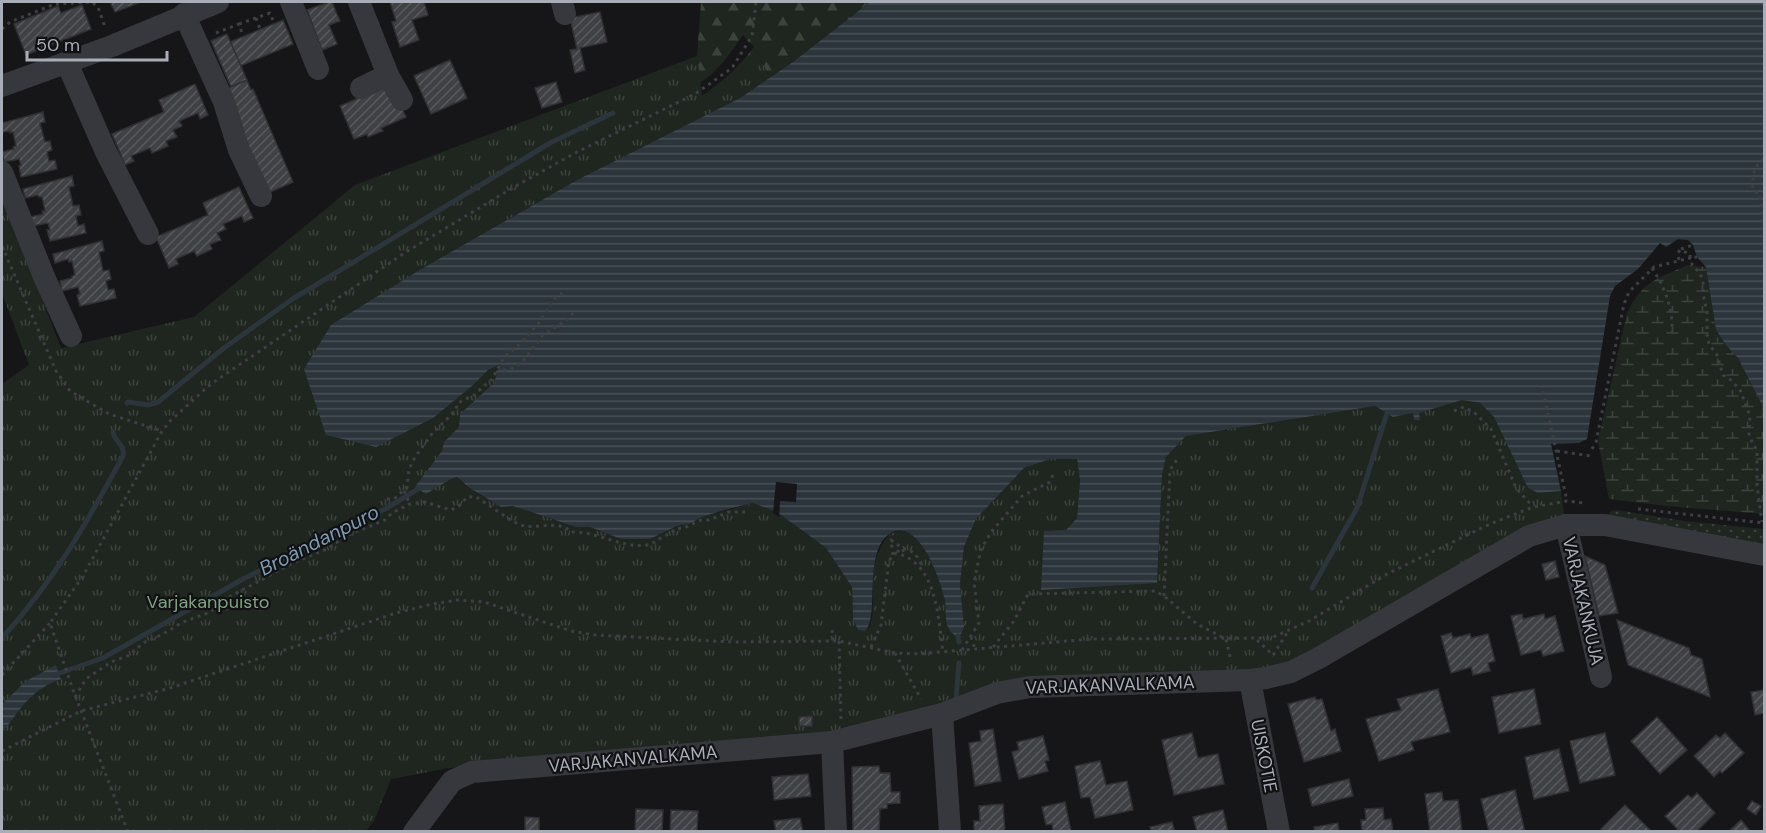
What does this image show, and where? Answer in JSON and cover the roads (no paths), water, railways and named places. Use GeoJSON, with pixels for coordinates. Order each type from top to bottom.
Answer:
{"type":"FeatureCollection","features":[{"type":"Feature","properties":{"kind":"street"},"geometry":{"type":"LineString","coordinates":[[2,86],[112,46],[184,14],[218,2]]}},
{"type":"Feature","properties":{"kind":"street"},"geometry":{"type":"LineString","coordinates":[[291,2],[318,69]]}},
{"type":"Feature","properties":{"kind":"street"},"geometry":{"type":"LineString","coordinates":[[359,2],[388,75],[402,100]]}},
{"type":"Feature","properties":{"kind":"street"},"geometry":{"type":"LineString","coordinates":[[184,14],[224,102],[239,150],[261,196]]}},
{"type":"Feature","properties":{"kind":"street"},"geometry":{"type":"LineString","coordinates":[[67,63],[106,152],[148,234]]}},
{"type":"Feature","properties":{"kind":"street"},"geometry":{"type":"LineString","coordinates":[[361,88],[388,75]]}},
{"type":"Feature","properties":{"kind":"street"},"geometry":{"type":"LineString","coordinates":[[2,172],[45,279],[71,336]]}},
{"type":"Feature","properties":{"kind":"street","name":"VARJAKANVALKAMA"},"geometry":{"type":"LineString","coordinates":[[414,831],[452,781],[472,772],[832,742],[936,715],[997,693],[1030,687],[1250,680],[1291,672],[1529,536],[1566,525],[1605,525],[1764,555]]}},
{"type":"Feature","properties":{"kind":"street","name":"VARJAKANKUJA"},"geometry":{"type":"LineString","coordinates":[[1566,525],[1601,677]]}},
{"type":"Feature","properties":{"kind":"street","name":"UISKOTIE"},"geometry":{"type":"LineString","coordinates":[[1250,680],[1279,831]]}},
{"type":"Feature","properties":{"kind":"street"},"geometry":{"type":"LineString","coordinates":[[936,715],[950,831]]}},
{"type":"Feature","properties":{"kind":"street"},"geometry":{"type":"LineString","coordinates":[[832,742],[836,831]]}},
{"type":"Feature","properties":{"kind":"waterway"},"geometry":{"type":"LineString","coordinates":[[127,403],[148,405],[158,402],[224,348],[291,300],[550,143],[613,113]]}},
{"type":"Feature","properties":{"kind":"waterway"},"geometry":{"type":"LineString","coordinates":[[1312,588],[1357,508],[1387,413]]}},
{"type":"Feature","properties":{"kind":"waterway"},"geometry":{"type":"LineString","coordinates":[[2,638],[38,595],[68,551],[123,456],[123,449],[113,432]]}},
{"type":"Feature","properties":{"kind":"waterway","name":"Broändanpuro"},"geometry":{"type":"LineString","coordinates":[[54,675],[103,658],[243,579],[387,508],[418,489]]}},
{"type":"Feature","properties":{"kind":"waterway"},"geometry":{"type":"LineString","coordinates":[[958,636],[959,642]]}},
{"type":"Feature","properties":{"kind":"waterway"},"geometry":{"type":"LineString","coordinates":[[956,700],[959,663]]}},
{"type":"Feature","properties":{"kind":"park label","name":"Varjakanpuisto"},"geometry":{"type":"Point","coordinates":[208,602]}}]}
